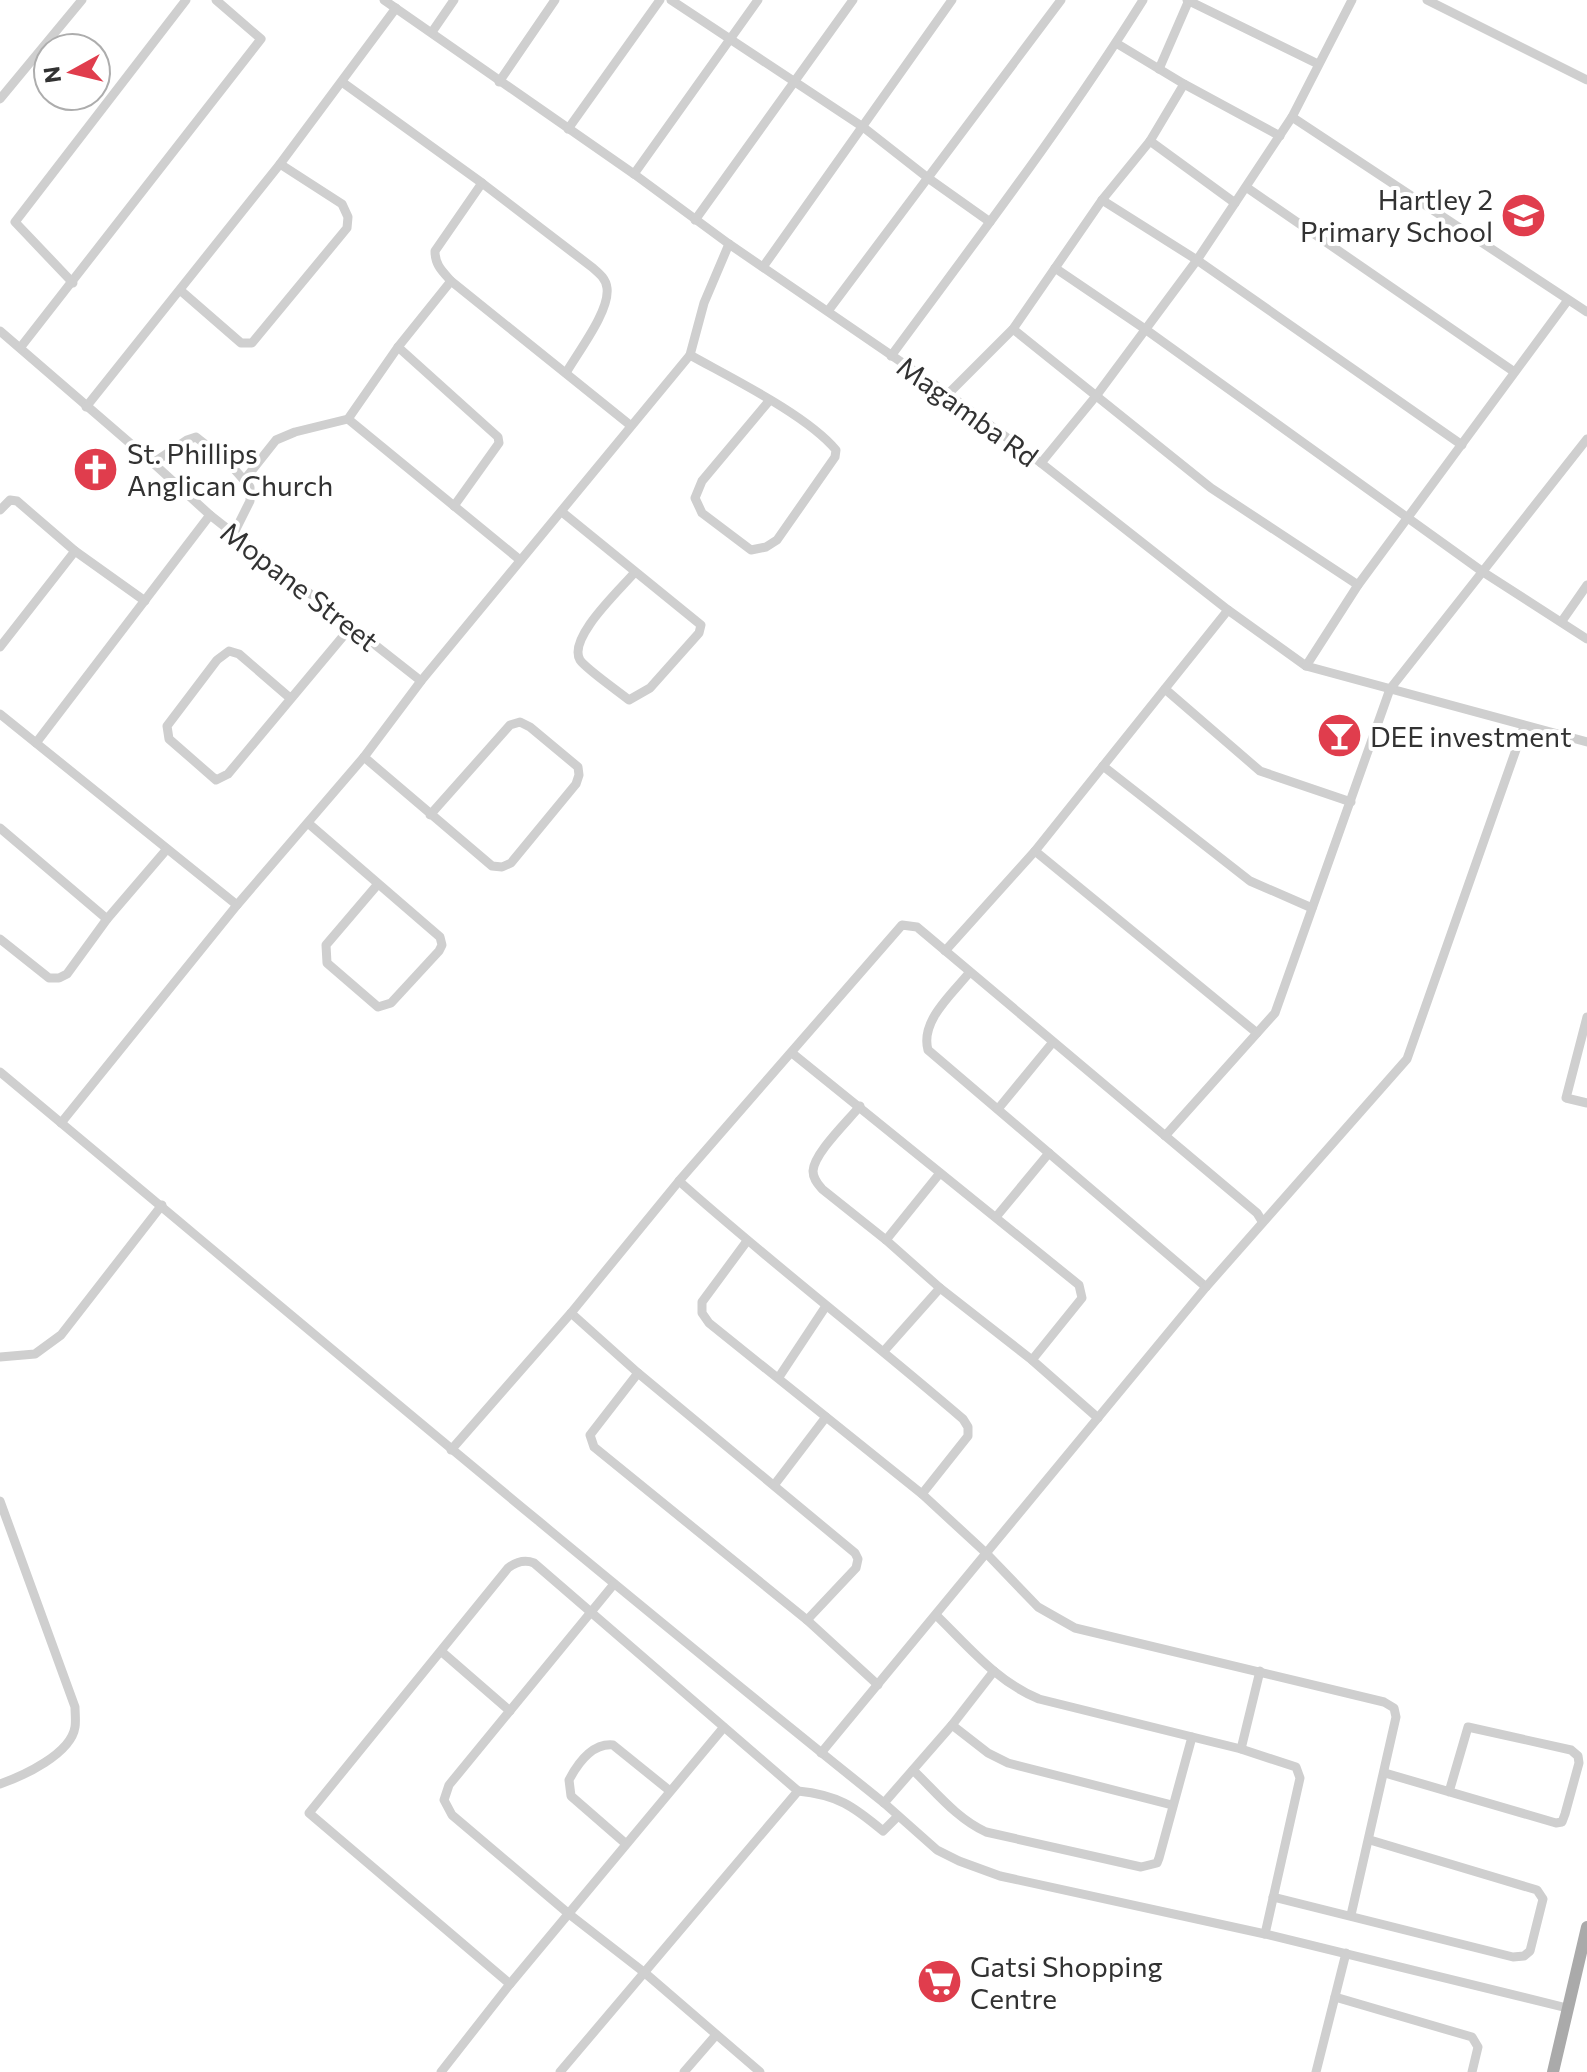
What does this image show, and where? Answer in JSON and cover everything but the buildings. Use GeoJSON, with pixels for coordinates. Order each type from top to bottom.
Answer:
{"type":"FeatureCollection","features":[{"type":"Feature","properties":{"kind":"main road"},"geometry":{"type":"LineString","coordinates":[[1553,2072],[1587,1927]]}},
{"type":"Feature","properties":{"kind":"street"},"geometry":{"type":"LineString","coordinates":[[0,99],[82,0]]}},
{"type":"Feature","properties":{"kind":"street"},"geometry":{"type":"LineString","coordinates":[[73,283],[15,222],[186,0]]}},
{"type":"Feature","properties":{"kind":"street"},"geometry":{"type":"LineString","coordinates":[[20,348],[261,39],[216,0]]}},
{"type":"Feature","properties":{"kind":"street","name":"Magamba Rd"},"geometry":{"type":"LineString","coordinates":[[384,0],[729,244],[948,394],[1228,610],[1306,666],[1587,742]]}},
{"type":"Feature","properties":{"kind":"street"},"geometry":{"type":"LineString","coordinates":[[432,32],[454,0]]}},
{"type":"Feature","properties":{"kind":"street"},"geometry":{"type":"LineString","coordinates":[[499,82],[555,0]]}},
{"type":"Feature","properties":{"kind":"street"},"geometry":{"type":"LineString","coordinates":[[568,129],[660,0]]}},
{"type":"Feature","properties":{"kind":"street"},"geometry":{"type":"LineString","coordinates":[[671,0],[863,127],[990,222]]}},
{"type":"Feature","properties":{"kind":"street"},"geometry":{"type":"LineString","coordinates":[[634,174],[758,0]]}},
{"type":"Feature","properties":{"kind":"street"},"geometry":{"type":"LineString","coordinates":[[695,220],[853,0]]}},
{"type":"Feature","properties":{"kind":"street"},"geometry":{"type":"LineString","coordinates":[[763,267],[952,0]]}},
{"type":"Feature","properties":{"kind":"street"},"geometry":{"type":"LineString","coordinates":[[828,311],[1061,0]]}},
{"type":"Feature","properties":{"kind":"street"},"geometry":{"type":"LineString","coordinates":[[891,356],[990,222],[1143,0]]}},
{"type":"Feature","properties":{"kind":"street"},"geometry":{"type":"LineString","coordinates":[[1159,69],[1188,0],[1318,64]]}},
{"type":"Feature","properties":{"kind":"street"},"geometry":{"type":"LineString","coordinates":[[1041,463],[1096,396],[1197,260],[1292,117],[1352,0]]}},
{"type":"Feature","properties":{"kind":"street"},"geometry":{"type":"LineString","coordinates":[[1427,0],[1587,80]]}},
{"type":"Feature","properties":{"kind":"street"},"geometry":{"type":"LineString","coordinates":[[86,407],[280,164],[396,8]]}},
{"type":"Feature","properties":{"kind":"street"},"geometry":{"type":"LineString","coordinates":[[1116,43],[1280,136]]}},
{"type":"Feature","properties":{"kind":"street"},"geometry":{"type":"LineString","coordinates":[[342,82],[593,268],[607,286],[607,300],[600,316],[566,373]]}},
{"type":"Feature","properties":{"kind":"street"},"geometry":{"type":"LineString","coordinates":[[948,394],[1013,329],[1102,200],[1150,141],[1184,84]]}},
{"type":"Feature","properties":{"kind":"street"},"geometry":{"type":"LineString","coordinates":[[1292,117],[1587,312]]}},
{"type":"Feature","properties":{"kind":"street"},"geometry":{"type":"LineString","coordinates":[[1150,141],[1235,203]]}},
{"type":"Feature","properties":{"kind":"street"},"geometry":{"type":"LineString","coordinates":[[180,290],[241,343],[252,343],[347,228],[348,217],[342,204],[280,164]]}},
{"type":"Feature","properties":{"kind":"street"},"geometry":{"type":"LineString","coordinates":[[482,183],[435,251],[435,261],[451,281],[630,425]]}},
{"type":"Feature","properties":{"kind":"street"},"geometry":{"type":"LineString","coordinates":[[1246,187],[1513,371]]}},
{"type":"Feature","properties":{"kind":"street"},"geometry":{"type":"LineString","coordinates":[[1102,200],[1197,260],[1462,445]]}},
{"type":"Feature","properties":{"kind":"street"},"geometry":{"type":"LineString","coordinates":[[61,1123],[237,905],[364,757],[421,681],[690,355],[704,303],[729,244]]}},
{"type":"Feature","properties":{"kind":"street"},"geometry":{"type":"LineString","coordinates":[[1055,268],[1483,572],[1587,639]]}},
{"type":"Feature","properties":{"kind":"street"},"geometry":{"type":"LineString","coordinates":[[245,479],[276,440],[348,419],[398,347],[451,281]]}},
{"type":"Feature","properties":{"kind":"street"},"geometry":{"type":"LineString","coordinates":[[1306,666],[1358,585],[1568,300]]}},
{"type":"Feature","properties":{"kind":"street"},"geometry":{"type":"LineString","coordinates":[[1013,329],[1211,488],[1358,585]]}},
{"type":"Feature","properties":{"kind":"street","name":"Mopane Street"},"geometry":{"type":"LineString","coordinates":[[0,331],[210,515],[421,681]]}},
{"type":"Feature","properties":{"kind":"street"},"geometry":{"type":"LineString","coordinates":[[398,347],[498,437],[499,443],[454,506]]}},
{"type":"Feature","properties":{"kind":"street"},"geometry":{"type":"LineString","coordinates":[[690,355],[769,401],[826,438],[836,450],[835,457],[777,540],[766,547],[751,550],[702,513],[695,498],[702,481],[769,401]]}},
{"type":"Feature","properties":{"kind":"street"},"geometry":{"type":"LineString","coordinates":[[348,419],[520,560]]}},
{"type":"Feature","properties":{"kind":"street"},"geometry":{"type":"LineString","coordinates":[[153,463],[196,437],[245,479],[250,487],[250,501],[234,533]]}},
{"type":"Feature","properties":{"kind":"street"},"geometry":{"type":"LineString","coordinates":[[1165,1136],[1275,1013],[1390,689],[1587,439]]}},
{"type":"Feature","properties":{"kind":"street"},"geometry":{"type":"LineString","coordinates":[[0,510],[10,500],[17,501],[75,551],[145,601]]}},
{"type":"Feature","properties":{"kind":"street"},"geometry":{"type":"LineString","coordinates":[[562,512],[701,625],[699,633],[650,688],[629,700],[580,660],[577,648],[582,634],[635,572]]}},
{"type":"Feature","properties":{"kind":"street"},"geometry":{"type":"LineString","coordinates":[[36,743],[210,515]]}},
{"type":"Feature","properties":{"kind":"street"},"geometry":{"type":"LineString","coordinates":[[0,647],[75,551]]}},
{"type":"Feature","properties":{"kind":"street"},"geometry":{"type":"LineString","coordinates":[[1562,621],[1587,585]]}},
{"type":"Feature","properties":{"kind":"street"},"geometry":{"type":"LineString","coordinates":[[945,951],[1035,851],[1228,610]]}},
{"type":"Feature","properties":{"kind":"street"},"geometry":{"type":"LineString","coordinates":[[290,698],[239,654],[229,651],[217,660],[167,726],[169,739],[216,780],[228,774],[350,628]]}},
{"type":"Feature","properties":{"kind":"street"},"geometry":{"type":"LineString","coordinates":[[1165,689],[1260,771],[1351,802]]}},
{"type":"Feature","properties":{"kind":"street"},"geometry":{"type":"LineString","coordinates":[[0,714],[237,905]]}},
{"type":"Feature","properties":{"kind":"street"},"geometry":{"type":"LineString","coordinates":[[364,757],[430,815],[492,866],[502,867],[511,863],[576,784],[578,767],[530,727],[520,722],[510,725],[430,815]]}},
{"type":"Feature","properties":{"kind":"street"},"geometry":{"type":"LineString","coordinates":[[821,1753],[1206,1287],[1407,1059],[1524,727]]}},
{"type":"Feature","properties":{"kind":"street"},"geometry":{"type":"LineString","coordinates":[[1103,766],[1250,881],[1312,908]]}},
{"type":"Feature","properties":{"kind":"street"},"geometry":{"type":"LineString","coordinates":[[308,823],[440,937],[442,945],[391,1003],[378,1007],[327,963],[325,956],[326,945],[378,884]]}},
{"type":"Feature","properties":{"kind":"street"},"geometry":{"type":"LineString","coordinates":[[0,828],[107,919]]}},
{"type":"Feature","properties":{"kind":"street"},"geometry":{"type":"LineString","coordinates":[[0,939],[49,978],[67,974],[107,919],[167,849]]}},
{"type":"Feature","properties":{"kind":"street"},"geometry":{"type":"LineString","coordinates":[[1035,851],[1257,1033]]}},
{"type":"Feature","properties":{"kind":"street"},"geometry":{"type":"LineString","coordinates":[[451,1450],[902,925],[917,927],[1257,1213],[1262,1221]]}},
{"type":"Feature","properties":{"kind":"street"},"geometry":{"type":"LineString","coordinates":[[969,973],[930,1022],[925,1039],[928,1050],[1206,1287]]}},
{"type":"Feature","properties":{"kind":"street"},"geometry":{"type":"LineString","coordinates":[[1587,1017],[1566,1098],[1587,1103]]}},
{"type":"Feature","properties":{"kind":"street"},"geometry":{"type":"LineString","coordinates":[[998,1109],[1053,1042]]}},
{"type":"Feature","properties":{"kind":"street"},"geometry":{"type":"LineString","coordinates":[[792,1053],[1079,1285],[1082,1298],[1032,1360]]}},
{"type":"Feature","properties":{"kind":"street"},"geometry":{"type":"LineString","coordinates":[[0,1072],[451,1450],[884,1803],[937,1850],[1000,1876],[1265,1934],[1567,2008]]}},
{"type":"Feature","properties":{"kind":"street"},"geometry":{"type":"LineString","coordinates":[[860,1106],[816,1159],[813,1171],[815,1180],[1098,1418]]}},
{"type":"Feature","properties":{"kind":"street"},"geometry":{"type":"LineString","coordinates":[[996,1217],[1049,1153]]}},
{"type":"Feature","properties":{"kind":"street"},"geometry":{"type":"LineString","coordinates":[[886,1240],[940,1173]]}},
{"type":"Feature","properties":{"kind":"street"},"geometry":{"type":"LineString","coordinates":[[679,1181],[963,1419],[968,1427],[968,1436],[922,1494]]}},
{"type":"Feature","properties":{"kind":"street"},"geometry":{"type":"LineString","coordinates":[[0,1357],[35,1354],[61,1335],[162,1205]]}},
{"type":"Feature","properties":{"kind":"street"},"geometry":{"type":"LineString","coordinates":[[747,1241],[702,1302],[702,1313],[709,1323],[922,1494],[1038,1607],[1075,1628],[1384,1702],[1394,1708],[1396,1717],[1385,1773],[1351,1915]]}},
{"type":"Feature","properties":{"kind":"street"},"geometry":{"type":"LineString","coordinates":[[884,1351],[940,1288]]}},
{"type":"Feature","properties":{"kind":"street"},"geometry":{"type":"LineString","coordinates":[[779,1377],[826,1306]]}},
{"type":"Feature","properties":{"kind":"street"},"geometry":{"type":"LineString","coordinates":[[571,1313],[638,1373],[855,1553],[858,1559],[856,1568],[807,1620]]}},
{"type":"Feature","properties":{"kind":"street"},"geometry":{"type":"LineString","coordinates":[[638,1373],[590,1435],[594,1447],[807,1620],[878,1685]]}},
{"type":"Feature","properties":{"kind":"street"},"geometry":{"type":"LineString","coordinates":[[775,1484],[826,1417]]}},
{"type":"Feature","properties":{"kind":"street"},"geometry":{"type":"LineString","coordinates":[[0,1501],[75,1707],[75,1730],[65,1746],[51,1759],[0,1784]]}},
{"type":"Feature","properties":{"kind":"street"},"geometry":{"type":"LineString","coordinates":[[510,1984],[309,1813],[508,1568],[520,1562],[534,1563],[798,1791],[835,1797],[851,1805],[883,1831],[898,1816]]}},
{"type":"Feature","properties":{"kind":"street"},"geometry":{"type":"LineString","coordinates":[[614,1584],[449,1785],[444,1800],[452,1815],[760,2072]]}},
{"type":"Feature","properties":{"kind":"street"},"geometry":{"type":"LineString","coordinates":[[936,1615],[994,1671],[1021,1692],[1291,1763],[1298,1770],[1300,1778],[1265,1934]]}},
{"type":"Feature","properties":{"kind":"street"},"geometry":{"type":"LineString","coordinates":[[442,1652],[510,1711]]}},
{"type":"Feature","properties":{"kind":"street"},"geometry":{"type":"LineString","coordinates":[[884,1803],[994,1671]]}},
{"type":"Feature","properties":{"kind":"street"},"geometry":{"type":"LineString","coordinates":[[1241,1749],[1260,1671]]}},
{"type":"Feature","properties":{"kind":"street"},"geometry":{"type":"LineString","coordinates":[[952,1725],[988,1753],[1008,1763],[1172,1805]]}},
{"type":"Feature","properties":{"kind":"street"},"geometry":{"type":"LineString","coordinates":[[441,2072],[625,1843],[724,1727]]}},
{"type":"Feature","properties":{"kind":"street"},"geometry":{"type":"LineString","coordinates":[[1385,1773],[1449,1792],[1556,1823],[1562,1822],[1579,1763],[1578,1756],[1571,1750],[1468,1727],[1464,1731],[1449,1792]]}},
{"type":"Feature","properties":{"kind":"street"},"geometry":{"type":"LineString","coordinates":[[913,1770],[959,1816],[986,1832],[1141,1867],[1157,1863],[1192,1737]]}},
{"type":"Feature","properties":{"kind":"street"},"geometry":{"type":"LineString","coordinates":[[625,1843],[571,1796],[569,1780],[590,1752],[604,1744],[613,1745],[670,1791]]}},
{"type":"Feature","properties":{"kind":"street"},"geometry":{"type":"LineString","coordinates":[[560,2072],[798,1791]]}},
{"type":"Feature","properties":{"kind":"street"},"geometry":{"type":"LineString","coordinates":[[1273,1897],[1513,1957],[1524,1956],[1530,1951],[1543,1899],[1537,1890],[1370,1840]]}},
{"type":"Feature","properties":{"kind":"street"},"geometry":{"type":"LineString","coordinates":[[1316,2072],[1346,1953]]}},
{"type":"Feature","properties":{"kind":"street"},"geometry":{"type":"LineString","coordinates":[[1335,1997],[1472,2037],[1478,2047],[1472,2072]]}},
{"type":"Feature","properties":{"kind":"street"},"geometry":{"type":"LineString","coordinates":[[684,2072],[716,2035]]}},
{"type":"Feature","properties":{"kind":"place","name":"Hartley 2 Primary School"},"geometry":{"type":"Point","coordinates":[1524,215]}},
{"type":"Feature","properties":{"kind":"place","name":"St. Phillips Anglican Church"},"geometry":{"type":"Point","coordinates":[96,469]}},
{"type":"Feature","properties":{"kind":"place","name":"DEE investment"},"geometry":{"type":"Point","coordinates":[1339,736]}},
{"type":"Feature","properties":{"kind":"place","name":"Gatsi Shopping Centre"},"geometry":{"type":"Point","coordinates":[939,1982]}}]}
